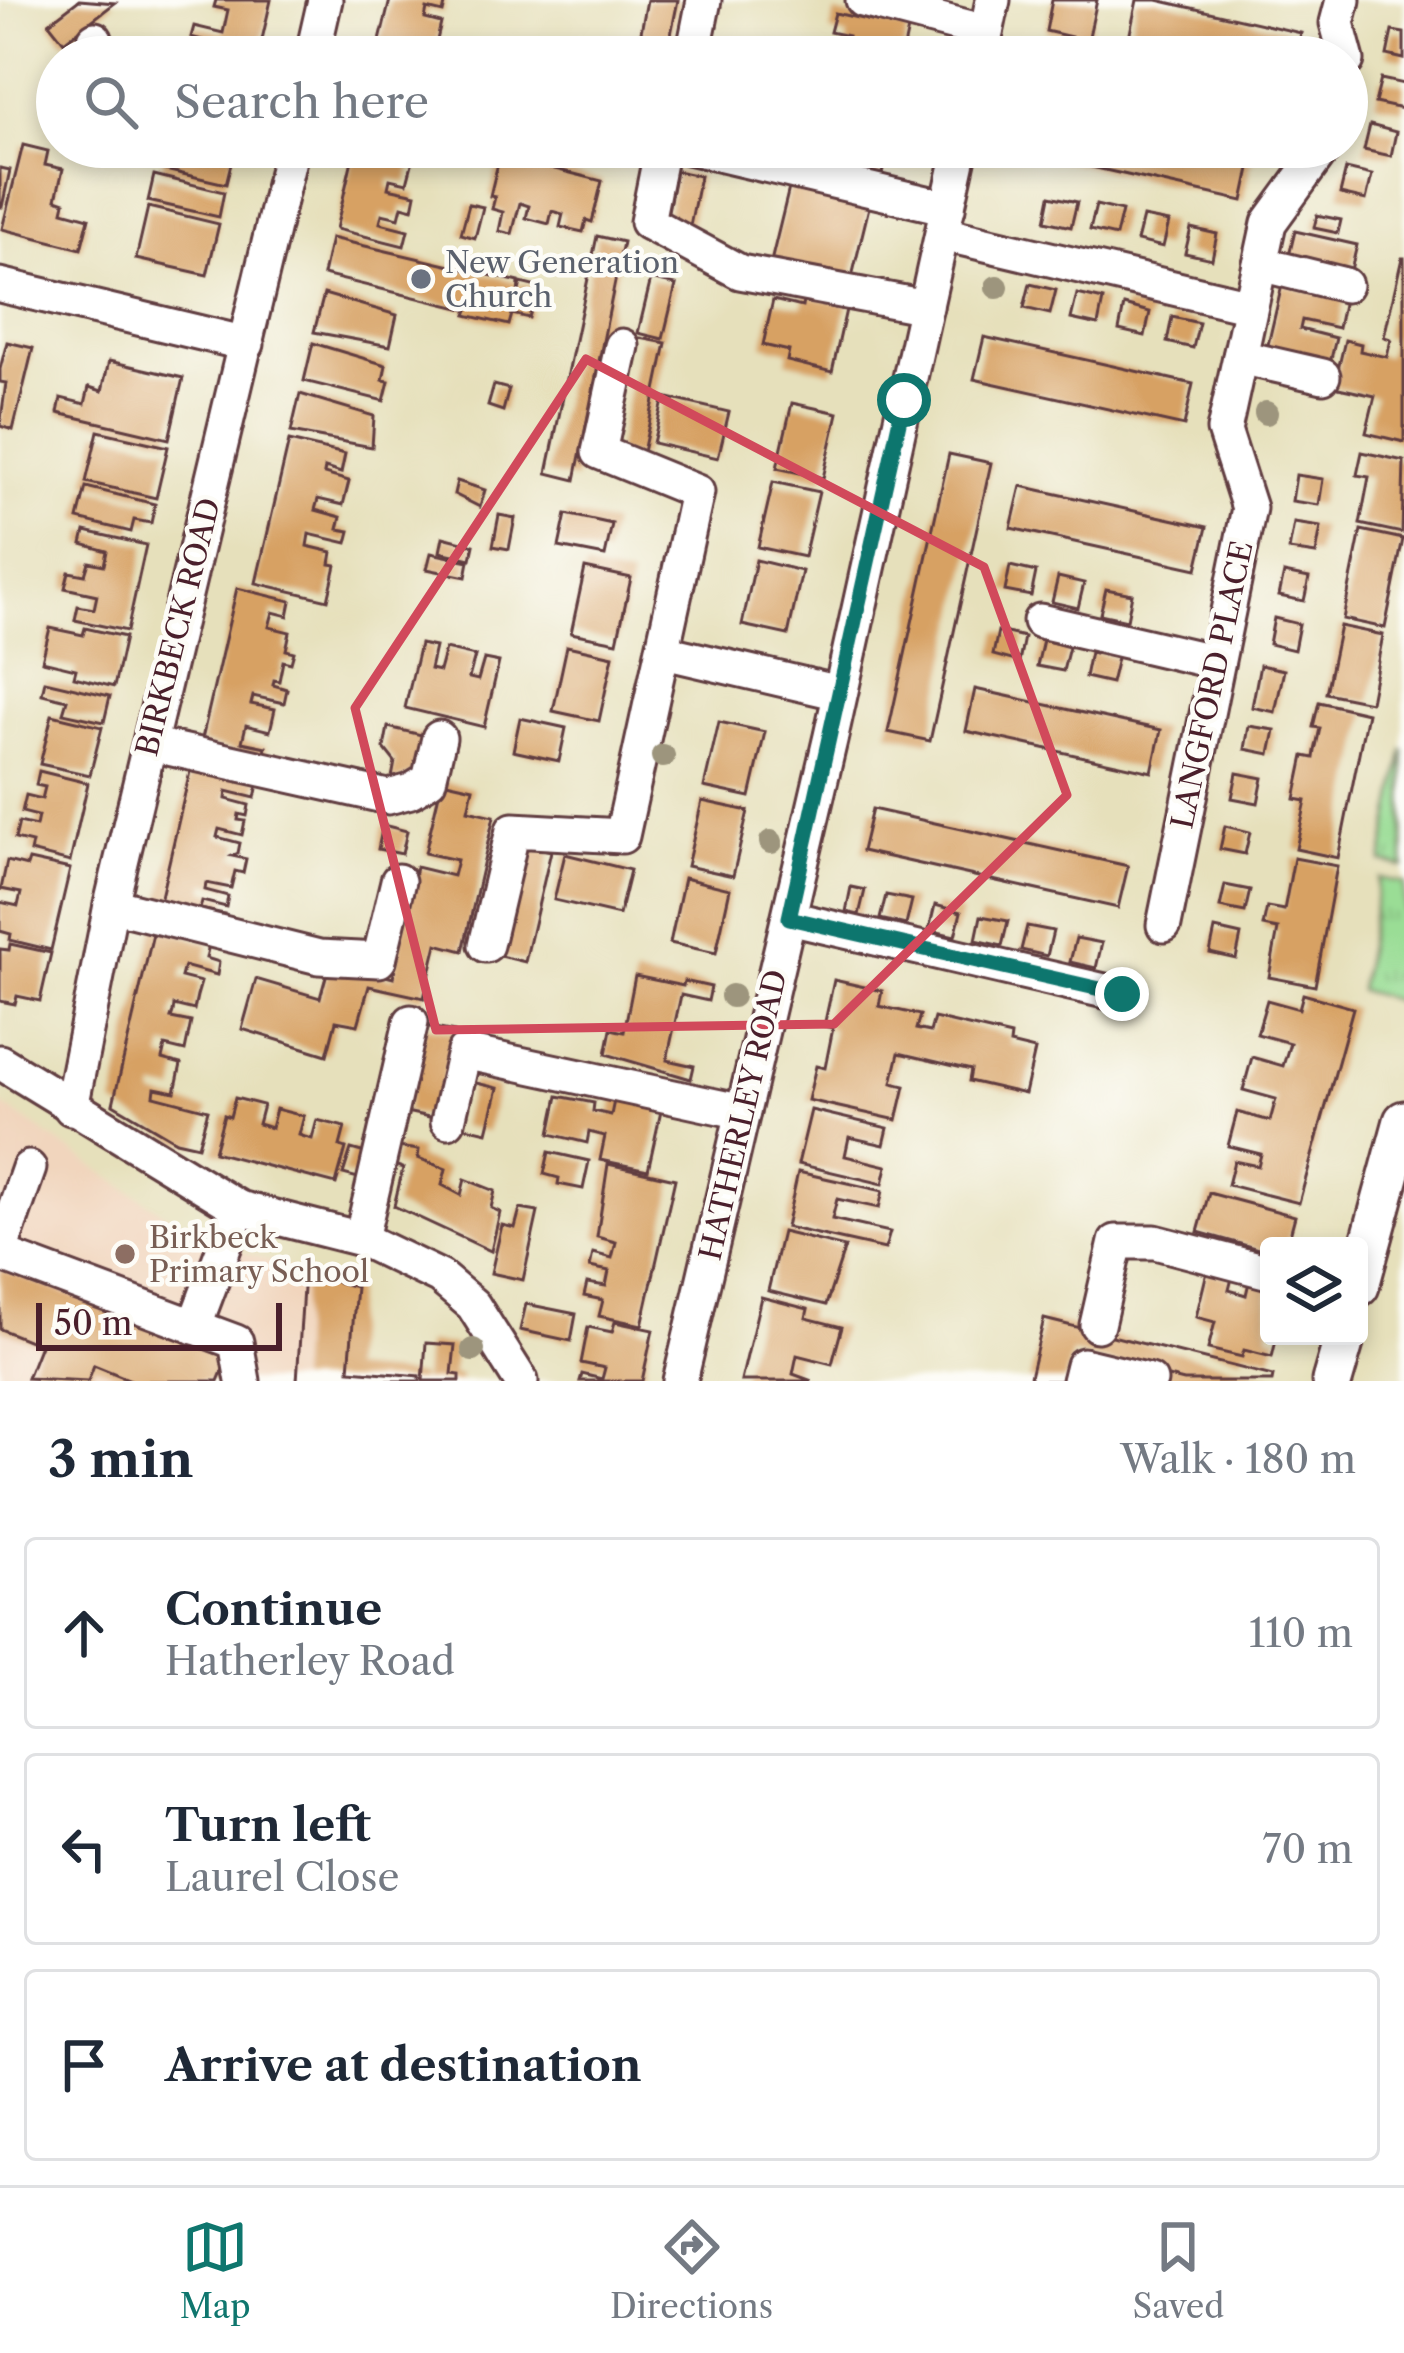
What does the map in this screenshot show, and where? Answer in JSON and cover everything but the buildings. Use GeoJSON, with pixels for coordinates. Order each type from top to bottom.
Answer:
{"type":"FeatureCollection","features":[{"type":"Feature","properties":{"kind":"main road"},"geometry":{"type":"LineString","coordinates":[[1368,1264],[1394,1200],[1403,1128]]}},
{"type":"Feature","properties":{"kind":"main road"},"geometry":{"type":"LineString","coordinates":[[1332,1381],[1342,1345]]}},
{"type":"Feature","properties":{"kind":"street"},"geometry":{"type":"LineString","coordinates":[[317,36],[325,0]]}},
{"type":"Feature","properties":{"kind":"street"},"geometry":{"type":"LineString","coordinates":[[697,36],[704,0]]}},
{"type":"Feature","properties":{"kind":"street"},"geometry":{"type":"LineString","coordinates":[[862,0],[987,30]]}},
{"type":"Feature","properties":{"kind":"street"},"geometry":{"type":"LineString","coordinates":[[1341,36],[1337,23],[1343,0]]}},
{"type":"Feature","properties":{"kind":"street","name":"BIRKBECK ROAD"},"geometry":{"type":"LineString","coordinates":[[70,1108],[111,905],[287,168]]}},
{"type":"Feature","properties":{"kind":"street"},"geometry":{"type":"LineString","coordinates":[[668,168],[647,222],[740,272],[926,307]]}},
{"type":"Feature","properties":{"kind":"street"},"geometry":{"type":"LineString","coordinates":[[737,168],[1250,307]]}},
{"type":"Feature","properties":{"kind":"street","name":"HATHERLEY ROAD"},"geometry":{"type":"LineString","coordinates":[[680,1381],[956,168]]}},
{"type":"Feature","properties":{"kind":"street","name":"LANGFORD PLACE"},"geometry":{"type":"LineString","coordinates":[[1164,925],[1249,508],[1224,430],[1269,223],[1309,168]]}},
{"type":"Feature","properties":{"kind":"street"},"geometry":{"type":"LineString","coordinates":[[1260,264],[1345,285]]}},
{"type":"Feature","properties":{"kind":"street"},"geometry":{"type":"LineString","coordinates":[[0,285],[248,344]]}},
{"type":"Feature","properties":{"kind":"street"},"geometry":{"type":"LineString","coordinates":[[486,945],[513,830],[622,836],[664,652],[697,492],[598,452],[622,346]]}},
{"type":"Feature","properties":{"kind":"street"},"geometry":{"type":"LineString","coordinates":[[1240,357],[1323,376]]}},
{"type":"Feature","properties":{"kind":"street"},"geometry":{"type":"LineString","coordinates":[[1040,620],[1216,662]]}},
{"type":"Feature","properties":{"kind":"street"},"geometry":{"type":"LineString","coordinates":[[664,652],[840,693]]}},
{"type":"Feature","properties":{"kind":"street"},"geometry":{"type":"LineString","coordinates":[[150,744],[388,797],[429,780],[439,738]]}},
{"type":"Feature","properties":{"kind":"street"},"geometry":{"type":"LineString","coordinates":[[111,905],[319,957],[380,960],[398,881]]}},
{"type":"Feature","properties":{"kind":"street"},"geometry":{"type":"LineString","coordinates":[[789,918],[1122,994]]}},
{"type":"Feature","properties":{"kind":"street"},"geometry":{"type":"LineString","coordinates":[[361,1239],[411,1022]]}},
{"type":"Feature","properties":{"kind":"street"},"geometry":{"type":"LineString","coordinates":[[448,1121],[464,1052],[743,1112]]}},
{"type":"Feature","properties":{"kind":"street"},"geometry":{"type":"LineString","coordinates":[[0,1062],[238,1208],[361,1239],[440,1277],[473,1305],[521,1381]]}},
{"type":"Feature","properties":{"kind":"street"},"geometry":{"type":"LineString","coordinates":[[29,1168],[0,1253],[236,1342],[243,1381]]}},
{"type":"Feature","properties":{"kind":"street"},"geometry":{"type":"LineString","coordinates":[[194,1327],[238,1208]]}},
{"type":"Feature","properties":{"kind":"street"},"geometry":{"type":"LineString","coordinates":[[1097,1325],[1116,1242],[1155,1243],[1260,1269]]}},
{"type":"Feature","properties":{"kind":"street"},"geometry":{"type":"LineString","coordinates":[[1079,1381],[1083,1365],[1150,1381]]}},
{"type":"Feature","properties":{"kind":"highlighted area"},"geometry":{"type":"Polygon","coordinates":[[[586,359],[984,567],[1067,795],[834,1024],[436,1030],[355,708],[586,359]]]}},
{"type":"Feature","properties":{"kind":"shaded area","name":"Birkbeck Primary School"},"geometry":{"type":"Polygon","coordinates":[[[0,1103],[196,1235],[304,1273],[297,1381],[0,1381],[0,1103]]]}},
{"type":"Feature","properties":{"kind":"green space"},"geometry":{"type":"Polygon","coordinates":[[[1404,748],[1404,867],[1382,862],[1404,748]]]}},
{"type":"Feature","properties":{"kind":"green space"},"geometry":{"type":"Polygon","coordinates":[[[1379,878],[1404,883],[1404,1003],[1359,990],[1379,878]]]}},
{"type":"Feature","properties":{"kind":"place","name":"New Generation Church"},"geometry":{"type":"Point","coordinates":[421,279]}},
{"type":"Feature","properties":{"kind":"place","name":"Birkbeck Primary School"},"geometry":{"type":"Point","coordinates":[125,1254]}},
{"type":"Feature","properties":{"kind":"route"},"geometry":{"type":"LineString","coordinates":[[904,400],[789,918],[1122,994]]}}]}
